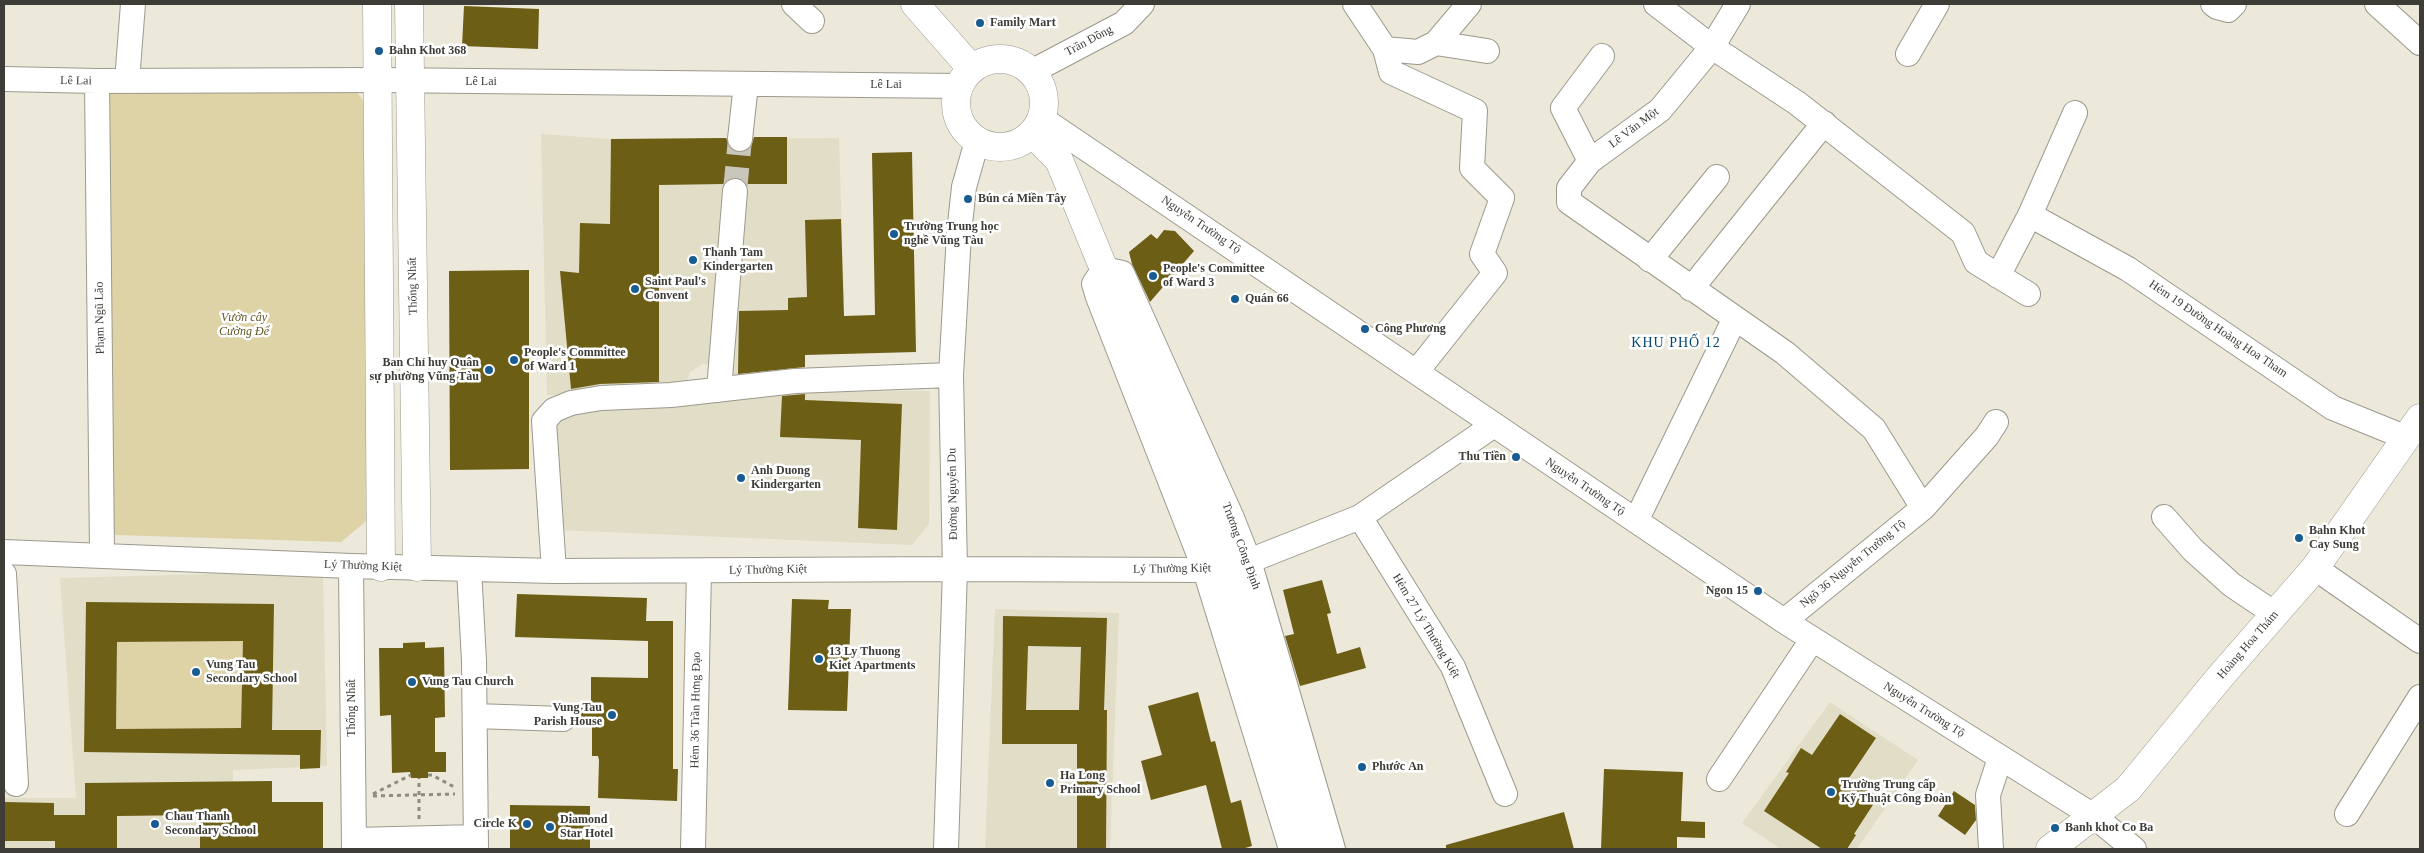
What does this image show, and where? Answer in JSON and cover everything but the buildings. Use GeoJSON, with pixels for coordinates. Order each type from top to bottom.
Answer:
{"type":"FeatureCollection","features":[{"type":"Feature","properties":{"kind":"main road"},"geometry":{"type":"LineString","coordinates":[[377,4],[381,567]]}},
{"type":"Feature","properties":{"kind":"main road","name":"Thống Nhất"},"geometry":{"type":"LineString","coordinates":[[409,4],[417,567]]}},
{"type":"Feature","properties":{"kind":"main road"},"geometry":{"type":"LineString","coordinates":[[915,4],[965,78]]}},
{"type":"Feature","properties":{"kind":"main road"},"geometry":{"type":"LineString","coordinates":[[1002,58],[1023,65],[1031,72],[1042,89],[1044,98],[1036,126],[1011,146],[994,146],[977,141],[967,133],[958,117],[956,98],[965,78],[986,61],[1002,58]]}},
{"type":"Feature","properties":{"kind":"main road","name":"Trương Công Định"},"geometry":{"type":"LineString","coordinates":[[1036,126],[1058,160],[1228,566],[1314,849]]}},
{"type":"Feature","properties":{"kind":"main road"},"geometry":{"type":"LineString","coordinates":[[380,331],[413,330]]}},
{"type":"Feature","properties":{"kind":"main road","name":"Hoàng Hoa Thám"},"geometry":{"type":"LineString","coordinates":[[2050,849],[2128,789],[2315,568],[2414,428]]}},
{"type":"Feature","properties":{"kind":"street"},"geometry":{"type":"LineString","coordinates":[[127,81],[132,4]]}},
{"type":"Feature","properties":{"kind":"street"},"geometry":{"type":"LineString","coordinates":[[794,4],[812,21]]}},
{"type":"Feature","properties":{"kind":"street","name":"Trần Đồng"},"geometry":{"type":"LineString","coordinates":[[1031,72],[1124,23],[1142,4]]}},
{"type":"Feature","properties":{"kind":"street"},"geometry":{"type":"LineString","coordinates":[[1355,4],[1385,49],[1391,72],[1475,110],[1472,168],[1502,198],[1482,254],[1495,273],[1417,371]]}},
{"type":"Feature","properties":{"kind":"street"},"geometry":{"type":"LineString","coordinates":[[1385,49],[1418,52],[1436,43],[1469,4]]}},
{"type":"Feature","properties":{"kind":"street"},"geometry":{"type":"LineString","coordinates":[[1656,4],[1712,47],[1797,103],[1824,124],[1963,233],[1976,262],[2028,294]]}},
{"type":"Feature","properties":{"kind":"street","name":"Lê Văn Một"},"geometry":{"type":"LineString","coordinates":[[1650,260],[1569,202],[1569,188],[1590,161],[1660,110],[1712,47],[1738,4]]}},
{"type":"Feature","properties":{"kind":"street"},"geometry":{"type":"LineString","coordinates":[[1908,54],[1937,4]]}},
{"type":"Feature","properties":{"kind":"street"},"geometry":{"type":"LineString","coordinates":[[2213,4],[2217,8],[2228,10],[2234,4]]}},
{"type":"Feature","properties":{"kind":"street"},"geometry":{"type":"LineString","coordinates":[[2377,4],[2420,43]]}},
{"type":"Feature","properties":{"kind":"street"},"geometry":{"type":"LineString","coordinates":[[1436,43],[1487,51]]}},
{"type":"Feature","properties":{"kind":"street"},"geometry":{"type":"LineString","coordinates":[[1590,161],[1563,108],[1602,56]]}},
{"type":"Feature","properties":{"kind":"street","name":"Lê Lai"},"geometry":{"type":"LineString","coordinates":[[4,79],[97,81],[378,80],[746,84],[965,78]]}},
{"type":"Feature","properties":{"kind":"street","name":"Phạm Ngũ Lão"},"geometry":{"type":"LineString","coordinates":[[97,81],[102,554]]}},
{"type":"Feature","properties":{"kind":"street"},"geometry":{"type":"LineString","coordinates":[[740,139],[746,84]]}},
{"type":"Feature","properties":{"kind":"street"},"geometry":{"type":"LineString","coordinates":[[1998,276],[2030,215],[2075,113]]}},
{"type":"Feature","properties":{"kind":"street"},"geometry":{"type":"LineString","coordinates":[[1691,288],[1824,124]]}},
{"type":"Feature","properties":{"kind":"street","name":"Nguyễn Trường Tộ"},"geometry":{"type":"LineString","coordinates":[[1036,126],[1417,371],[1812,640],[2094,817],[2134,849]]}},
{"type":"Feature","properties":{"kind":"street","name":"Đường Nguyễn Du"},"geometry":{"type":"LineString","coordinates":[[946,849],[955,568],[951,375],[958,233],[964,187],[977,141]]}},
{"type":"Feature","properties":{"kind":"street"},"geometry":{"type":"LineString","coordinates":[[1717,177],[1650,260],[1786,353],[1874,429],[1923,508]]}},
{"type":"Feature","properties":{"kind":"street"},"geometry":{"type":"LineString","coordinates":[[719,390],[735,191]]}},
{"type":"Feature","properties":{"kind":"street","name":"Hẻm 19 Đường Hoàng Hoa Tham"},"geometry":{"type":"LineString","coordinates":[[2030,215],[2128,269],[2333,408],[2414,428]]}},
{"type":"Feature","properties":{"kind":"street"},"geometry":{"type":"LineString","coordinates":[[1636,521],[1735,318]]}},
{"type":"Feature","properties":{"kind":"street"},"geometry":{"type":"LineString","coordinates":[[554,571],[544,421],[554,410],[571,403],[601,398],[719,390],[795,381],[951,375]]}},
{"type":"Feature","properties":{"kind":"street","name":"Ngõ 36 Nguyễn Trường Tộ"},"geometry":{"type":"LineString","coordinates":[[1784,621],[1923,508],[1987,436],[1996,422]]}},
{"type":"Feature","properties":{"kind":"street","name":"Lý Thường Kiệt"},"geometry":{"type":"LineString","coordinates":[[4,552],[102,554],[351,566],[554,571],[1228,566],[1360,517],[1494,425]]}},
{"type":"Feature","properties":{"kind":"street","name":"Hẻm 27 Lý Thường Kiệt"},"geometry":{"type":"LineString","coordinates":[[1360,517],[1453,667],[1505,794]]}},
{"type":"Feature","properties":{"kind":"street"},"geometry":{"type":"LineString","coordinates":[[2164,517],[2193,550],[2232,586],[2275,614]]}},
{"type":"Feature","properties":{"kind":"street","name":"Thống Nhất"},"geometry":{"type":"LineString","coordinates":[[351,566],[354,845]]}},
{"type":"Feature","properties":{"kind":"street"},"geometry":{"type":"LineString","coordinates":[[2315,568],[2420,641]]}},
{"type":"Feature","properties":{"kind":"street"},"geometry":{"type":"LineString","coordinates":[[354,845],[412,836],[476,843],[472,794],[475,716],[469,569]]}},
{"type":"Feature","properties":{"kind":"street","name":"Hẻm 36 Trần Hưng Đạo"},"geometry":{"type":"LineString","coordinates":[[693,849],[699,571]]}},
{"type":"Feature","properties":{"kind":"street"},"geometry":{"type":"LineString","coordinates":[[4,574],[8,665],[14,718],[16,784]]}},
{"type":"Feature","properties":{"kind":"street"},"geometry":{"type":"LineString","coordinates":[[1719,779],[1812,640]]}},
{"type":"Feature","properties":{"kind":"street"},"geometry":{"type":"LineString","coordinates":[[2347,814],[2420,698]]}},
{"type":"Feature","properties":{"kind":"street"},"geometry":{"type":"LineString","coordinates":[[475,716],[563,719]]}},
{"type":"Feature","properties":{"kind":"street","name":"Trương Công Định"},"geometry":{"type":"LineString","coordinates":[[1283,746],[1291,849]]}},
{"type":"Feature","properties":{"kind":"street","name":"Trương Công Định"},"geometry":{"type":"LineString","coordinates":[[1283,746],[1332,849]]}},
{"type":"Feature","properties":{"kind":"street"},"geometry":{"type":"LineString","coordinates":[[1991,849],[1988,795],[2000,758]]}},
{"type":"Feature","properties":{"kind":"path"},"geometry":{"type":"LineString","coordinates":[[410,775],[369,796],[472,794]]}},
{"type":"Feature","properties":{"kind":"path"},"geometry":{"type":"LineString","coordinates":[[428,775],[432,775],[472,794]]}},
{"type":"Feature","properties":{"kind":"path"},"geometry":{"type":"LineString","coordinates":[[412,836],[419,795],[419,778]]}},
{"type":"Feature","properties":{"kind":"shaded area","name":"Thanh Tam Kindergarten"},"geometry":{"type":"Polygon","coordinates":[[[541,134],[611,139],[839,138],[844,301],[804,303],[805,374],[738,376],[714,364],[703,364],[690,372],[686,386],[615,394],[547,395],[541,134]]]}},
{"type":"Feature","properties":{"kind":"shaded area","name":"Anh Duong Kindergarten"},"geometry":{"type":"Polygon","coordinates":[[[930,391],[929,524],[912,545],[558,530],[548,431],[558,414],[744,392],[930,391]]]}},
{"type":"Feature","properties":{"kind":"shaded area","name":"Vung Tau Secondary School"},"geometry":{"type":"Polygon","coordinates":[[[323,571],[327,766],[233,770],[233,849],[4,849],[4,798],[76,798],[60,578],[323,571]]]}},
{"type":"Feature","properties":{"kind":"shaded area","name":"Ha Long Primary School"},"geometry":{"type":"Polygon","coordinates":[[[995,609],[1119,613],[1110,849],[985,849],[995,609]]]}},
{"type":"Feature","properties":{"kind":"shaded area","name":"Trường Trung cấp Kỹ Thuật Công Đoàn"},"geometry":{"type":"Polygon","coordinates":[[[1830,702],[1918,760],[1857,849],[1781,849],[1742,823],[1830,702]]]}},
{"type":"Feature","properties":{"kind":"green space","name":"Vườn cây Cường Để"},"geometry":{"type":"Polygon","coordinates":[[[347,80],[378,119],[376,513],[341,542],[115,535],[110,529],[110,94],[115,89],[347,80]]]}},
{"type":"Feature","properties":{"kind":"green space"},"geometry":{"type":"Polygon","coordinates":[[[243,641],[241,728],[116,729],[117,642],[243,641]]]}},
{"type":"Feature","properties":{"kind":"tunnel"},"geometry":{"type":"LineString","coordinates":[[735,191],[740,139]]}},
{"type":"Feature","properties":{"kind":"place","name":"Family Mart"},"geometry":{"type":"Point","coordinates":[980,23]}},
{"type":"Feature","properties":{"kind":"place","name":"Bahn Khot 368"},"geometry":{"type":"Point","coordinates":[379,51]}},
{"type":"Feature","properties":{"kind":"place","name":"Bún cá Miền Tây"},"geometry":{"type":"Point","coordinates":[968,199]}},
{"type":"Feature","properties":{"kind":"place","name":"Trường Trung học nghề Vũng Tàu"},"geometry":{"type":"Point","coordinates":[894,234]}},
{"type":"Feature","properties":{"kind":"place","name":"Thanh Tam Kindergarten"},"geometry":{"type":"Point","coordinates":[693,260]}},
{"type":"Feature","properties":{"kind":"place","name":"People's Committee of Ward 3"},"geometry":{"type":"Point","coordinates":[1153,276]}},
{"type":"Feature","properties":{"kind":"place","name":"Saint Paul's Convent"},"geometry":{"type":"Point","coordinates":[635,289]}},
{"type":"Feature","properties":{"kind":"place","name":"Quán 66"},"geometry":{"type":"Point","coordinates":[1235,299]}},
{"type":"Feature","properties":{"kind":"place","name":"Công Phương"},"geometry":{"type":"Point","coordinates":[1365,329]}},
{"type":"Feature","properties":{"kind":"place","name":"People's Committee of Ward 1"},"geometry":{"type":"Point","coordinates":[514,360]}},
{"type":"Feature","properties":{"kind":"place","name":"Ban Chỉ huy Quân sự phường Vũng Tàu"},"geometry":{"type":"Point","coordinates":[489,370]}},
{"type":"Feature","properties":{"kind":"place","name":"Thu Tiền"},"geometry":{"type":"Point","coordinates":[1516,457]}},
{"type":"Feature","properties":{"kind":"place","name":"Anh Duong Kindergarten"},"geometry":{"type":"Point","coordinates":[741,478]}},
{"type":"Feature","properties":{"kind":"place","name":"Bahn Khot Cay Sung"},"geometry":{"type":"Point","coordinates":[2299,538]}},
{"type":"Feature","properties":{"kind":"place","name":"Ngon 15"},"geometry":{"type":"Point","coordinates":[1758,591]}},
{"type":"Feature","properties":{"kind":"place","name":"13 Ly Thuong Kiet Apartments"},"geometry":{"type":"Point","coordinates":[819,659]}},
{"type":"Feature","properties":{"kind":"place","name":"Vung Tau Secondary School"},"geometry":{"type":"Point","coordinates":[196,672]}},
{"type":"Feature","properties":{"kind":"place","name":"Vung Tau Church"},"geometry":{"type":"Point","coordinates":[412,682]}},
{"type":"Feature","properties":{"kind":"place","name":"Vung Tau Parish House"},"geometry":{"type":"Point","coordinates":[612,715]}},
{"type":"Feature","properties":{"kind":"place","name":"Phước An"},"geometry":{"type":"Point","coordinates":[1362,767]}},
{"type":"Feature","properties":{"kind":"place","name":"Ha Long Primary School"},"geometry":{"type":"Point","coordinates":[1050,783]}},
{"type":"Feature","properties":{"kind":"place","name":"Trường Trung cấp Kỹ Thuật Công Đoàn"},"geometry":{"type":"Point","coordinates":[1831,792]}},
{"type":"Feature","properties":{"kind":"place","name":"Chau Thanh Secondary School"},"geometry":{"type":"Point","coordinates":[155,824]}},
{"type":"Feature","properties":{"kind":"place","name":"Circle K"},"geometry":{"type":"Point","coordinates":[527,824]}},
{"type":"Feature","properties":{"kind":"place","name":"Diamond Star Hotel"},"geometry":{"type":"Point","coordinates":[550,827]}},
{"type":"Feature","properties":{"kind":"place","name":"Banh khot Co Ba"},"geometry":{"type":"Point","coordinates":[2055,828]}},
{"type":"Feature","properties":{"kind":"district","name":"KHU PHỐ 12"},"geometry":{"type":"Point","coordinates":[1676,343]}}]}
